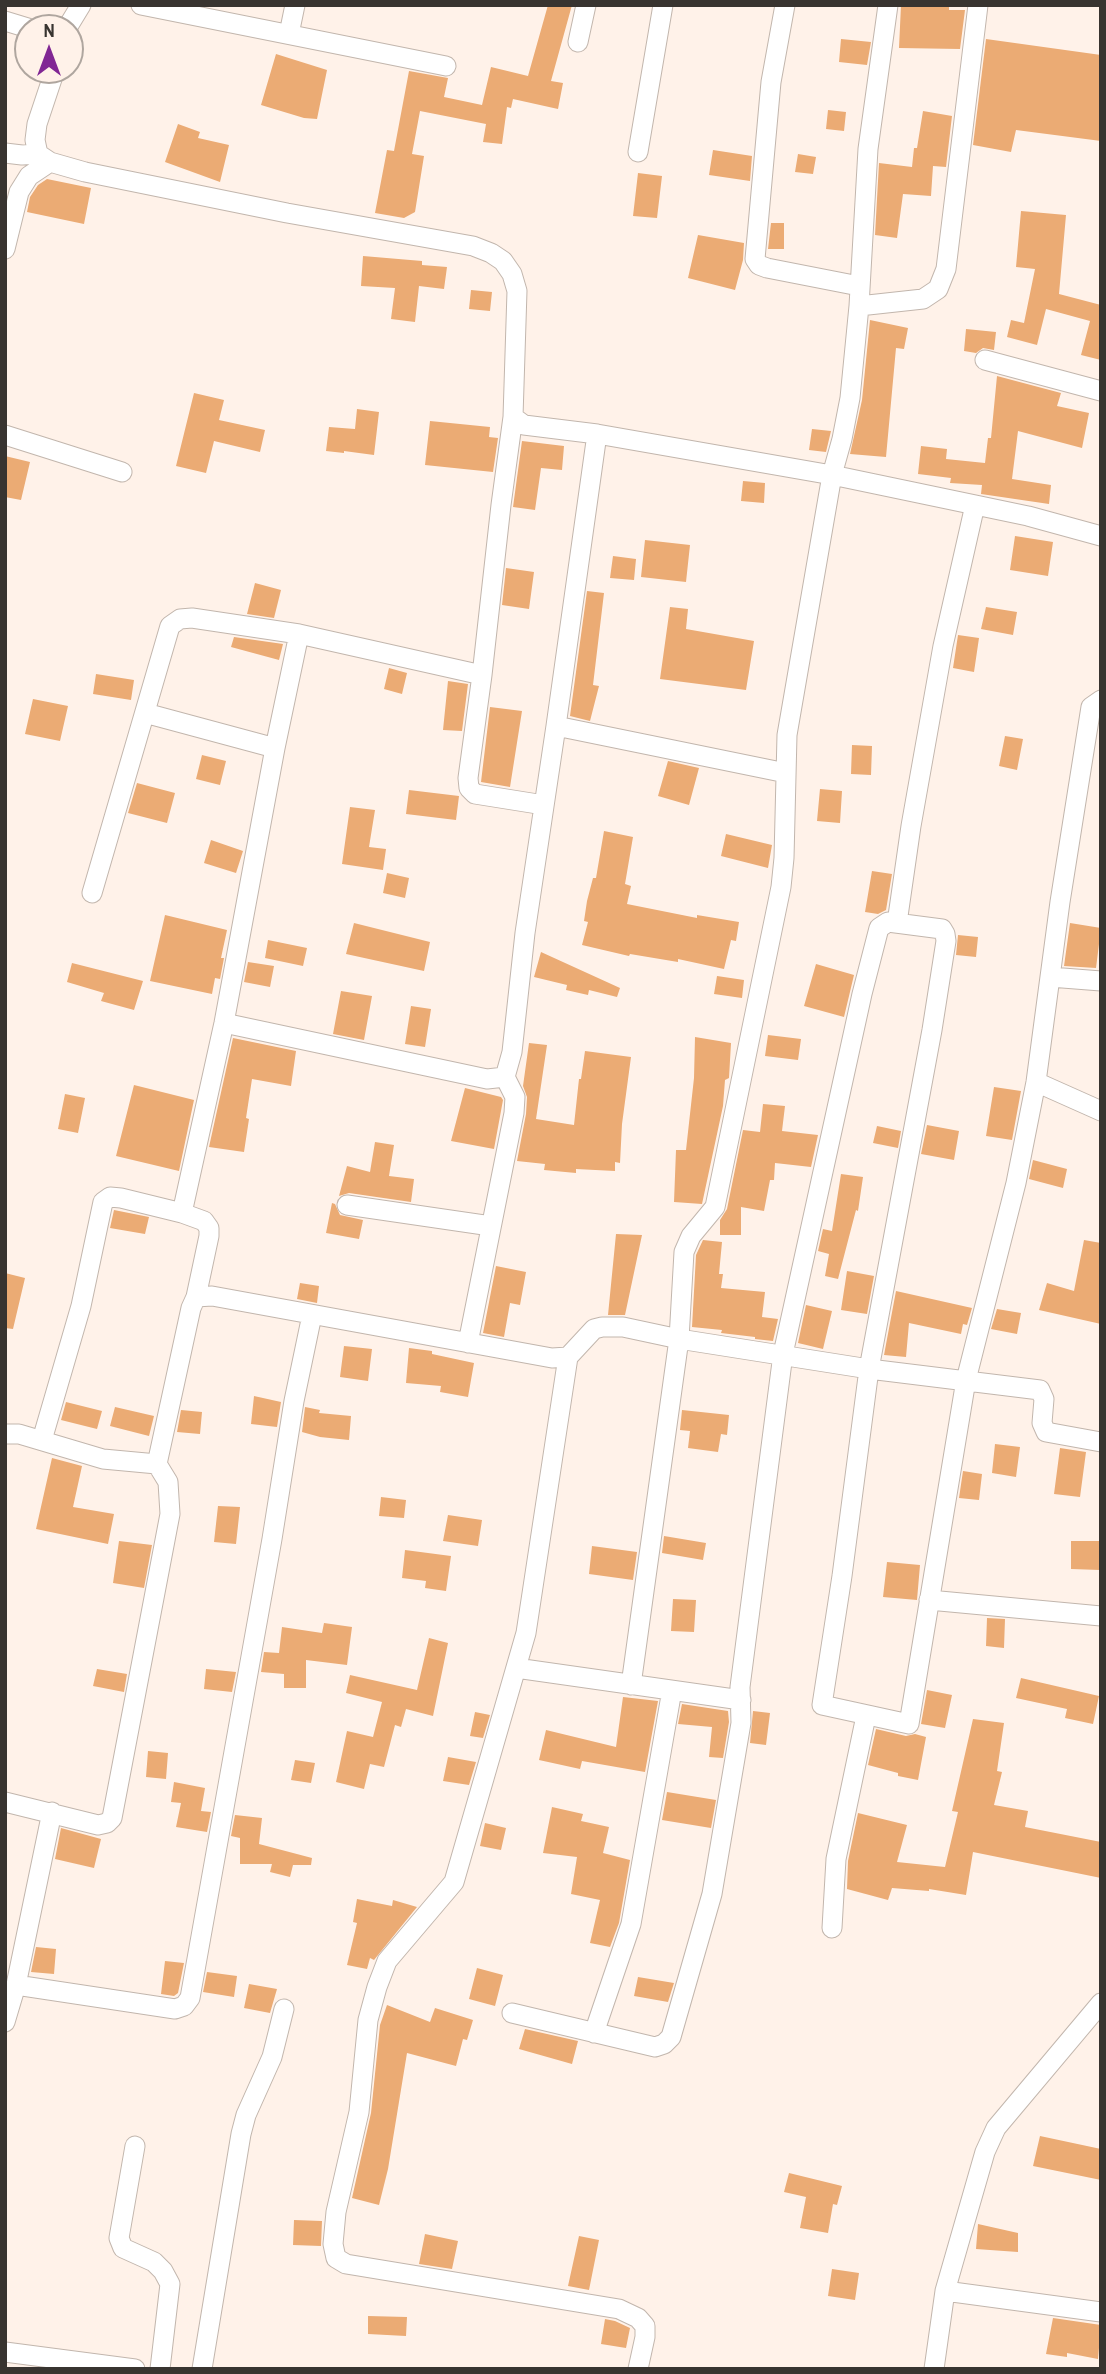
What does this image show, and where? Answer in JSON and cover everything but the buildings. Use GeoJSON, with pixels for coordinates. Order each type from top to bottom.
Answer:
{"type":"FeatureCollection","features":[{"type":"Feature","properties":{"kind":"street"},"geometry":{"type":"LineString","coordinates":[[141,5],[446,66]]}},
{"type":"Feature","properties":{"kind":"street"},"geometry":{"type":"LineString","coordinates":[[289,34],[295,5]]}},
{"type":"Feature","properties":{"kind":"street"},"geometry":{"type":"LineString","coordinates":[[578,42],[586,5]]}},
{"type":"Feature","properties":{"kind":"street"},"geometry":{"type":"LineString","coordinates":[[638,152],[663,5]]}},
{"type":"Feature","properties":{"kind":"street"},"geometry":{"type":"LineString","coordinates":[[785,5],[771,82],[755,259],[759,265],[767,268],[859,296],[923,299],[937,289],[946,269],[978,5]]}},
{"type":"Feature","properties":{"kind":"street"},"geometry":{"type":"LineString","coordinates":[[631,1685],[679,1339],[684,1252],[691,1236],[715,1207],[777,910],[784,858],[787,735],[832,475],[850,398],[869,149],[888,5]]}},
{"type":"Feature","properties":{"kind":"street"},"geometry":{"type":"LineString","coordinates":[[44,158],[35,140],[37,124],[50,84]]}},
{"type":"Feature","properties":{"kind":"street"},"geometry":{"type":"LineString","coordinates":[[5,153],[44,158],[85,172],[273,211],[473,246],[503,261],[512,274],[517,291],[513,417],[468,778],[469,788],[475,794],[544,805]]}},
{"type":"Feature","properties":{"kind":"street"},"geometry":{"type":"LineString","coordinates":[[5,248],[19,192],[44,158]]}},
{"type":"Feature","properties":{"kind":"street"},"geometry":{"type":"LineString","coordinates":[[985,360],[1101,391]]}},
{"type":"Feature","properties":{"kind":"street"},"geometry":{"type":"LineString","coordinates":[[513,417],[524,425],[539,428],[597,434],[832,475],[1028,516],[1101,536]]}},
{"type":"Feature","properties":{"kind":"street"},"geometry":{"type":"LineString","coordinates":[[468,1343],[514,1113],[514,1097],[505,1077],[512,1052],[525,933],[597,434]]}},
{"type":"Feature","properties":{"kind":"street"},"geometry":{"type":"LineString","coordinates":[[5,435],[122,472]]}},
{"type":"Feature","properties":{"kind":"street"},"geometry":{"type":"LineString","coordinates":[[897,923],[943,646],[975,505]]}},
{"type":"Feature","properties":{"kind":"street"},"geometry":{"type":"LineString","coordinates":[[92,893],[170,626],[180,620],[192,618],[299,634],[482,675]]}},
{"type":"Feature","properties":{"kind":"street"},"geometry":{"type":"LineString","coordinates":[[182,1213],[224,1023],[299,634]]}},
{"type":"Feature","properties":{"kind":"street"},"geometry":{"type":"LineString","coordinates":[[512,2013],[655,2047],[664,2044],[671,2037],[712,1894],[741,1723],[740,1687],[783,1354],[879,928],[888,922],[942,929],[946,934],[946,941],[930,1044],[869,1369],[822,1706],[909,1724],[966,1380],[1016,1183],[1035,1082],[1091,707],[1101,700]]}},
{"type":"Feature","properties":{"kind":"street"},"geometry":{"type":"LineString","coordinates":[[145,713],[275,748]]}},
{"type":"Feature","properties":{"kind":"street"},"geometry":{"type":"LineString","coordinates":[[556,726],[786,773]]}},
{"type":"Feature","properties":{"kind":"street"},"geometry":{"type":"LineString","coordinates":[[1050,977],[1101,982]]}},
{"type":"Feature","properties":{"kind":"street"},"geometry":{"type":"LineString","coordinates":[[224,1023],[487,1079],[505,1077]]}},
{"type":"Feature","properties":{"kind":"street"},"geometry":{"type":"LineString","coordinates":[[1035,1082],[1101,1111]]}},
{"type":"Feature","properties":{"kind":"street"},"geometry":{"type":"LineString","coordinates":[[5,1802],[98,1825],[107,1823],[114,1812],[170,1514],[168,1482],[157,1464],[191,1308],[196,1297],[209,1228],[204,1221],[121,1198],[110,1197],[103,1202],[81,1306],[42,1440]]}},
{"type":"Feature","properties":{"kind":"street"},"geometry":{"type":"LineString","coordinates":[[347,1205],[491,1226]]}},
{"type":"Feature","properties":{"kind":"street"},"geometry":{"type":"LineString","coordinates":[[196,1297],[212,1296],[552,1358],[568,1357]]}},
{"type":"Feature","properties":{"kind":"street"},"geometry":{"type":"LineString","coordinates":[[16,1985],[175,2009],[184,2006],[190,1998],[294,1401],[312,1315]]}},
{"type":"Feature","properties":{"kind":"street"},"geometry":{"type":"LineString","coordinates":[[638,2369],[645,2326],[638,2318],[619,2309],[346,2264],[336,2258],[333,2244],[336,2212],[359,2112],[368,2020],[377,1987],[387,1961],[454,1882],[526,1633],[568,1357],[588,1335],[602,1327],[623,1327],[679,1339],[869,1369],[1040,1390],[1044,1399],[1042,1423],[1046,1432],[1101,1442]]}},
{"type":"Feature","properties":{"kind":"street"},"geometry":{"type":"LineString","coordinates":[[5,1434],[19,1434],[103,1459],[157,1464]]}},
{"type":"Feature","properties":{"kind":"street"},"geometry":{"type":"LineString","coordinates":[[929,1600],[1101,1616]]}},
{"type":"Feature","properties":{"kind":"street"},"geometry":{"type":"LineString","coordinates":[[516,1668],[741,1700]]}},
{"type":"Feature","properties":{"kind":"street"},"geometry":{"type":"LineString","coordinates":[[594,2033],[631,1924],[672,1690]]}},
{"type":"Feature","properties":{"kind":"street"},"geometry":{"type":"LineString","coordinates":[[832,1928],[836,1859],[866,1716]]}},
{"type":"Feature","properties":{"kind":"street"},"geometry":{"type":"LineString","coordinates":[[5,2022],[16,1985],[52,1812]]}},
{"type":"Feature","properties":{"kind":"street"},"geometry":{"type":"LineString","coordinates":[[934,2369],[945,2291],[985,2152],[996,2128],[1101,2003]]}},
{"type":"Feature","properties":{"kind":"street"},"geometry":{"type":"LineString","coordinates":[[202,2369],[241,2134],[246,2115],[272,2057],[284,2009]]}},
{"type":"Feature","properties":{"kind":"street"},"geometry":{"type":"LineString","coordinates":[[135,2146],[119,2238],[122,2248],[154,2263],[163,2271],[170,2284],[160,2369]]}},
{"type":"Feature","properties":{"kind":"street"},"geometry":{"type":"LineString","coordinates":[[945,2291],[1101,2312]]}},
{"type":"Feature","properties":{"kind":"street"},"geometry":{"type":"LineString","coordinates":[[5,2352],[135,2369]]}}]}
